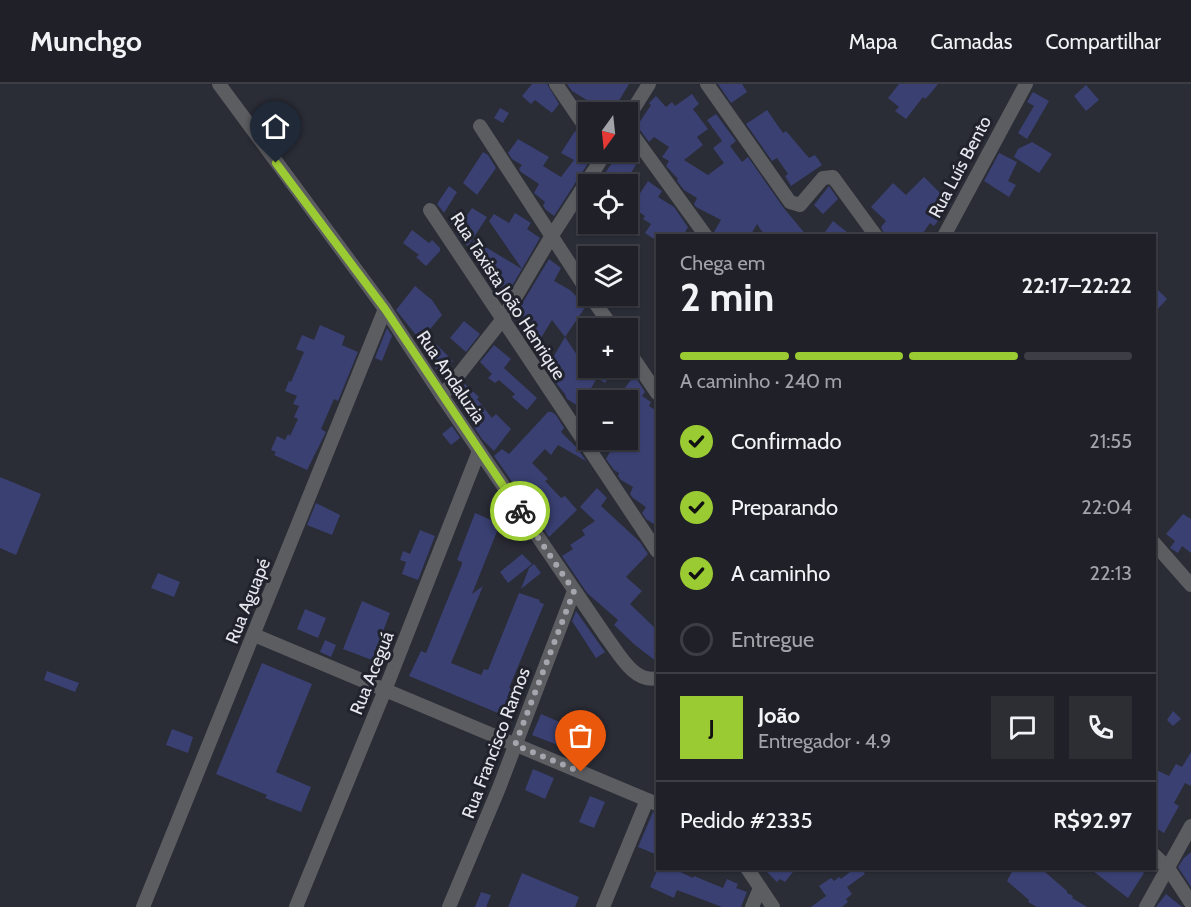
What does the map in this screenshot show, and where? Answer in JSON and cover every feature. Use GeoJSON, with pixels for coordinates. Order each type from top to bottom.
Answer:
{"type":"FeatureCollection","features":[{"type":"Feature","properties":{"kind":"street","name":"Rua Andaluzia"},"geometry":{"type":"LineString","coordinates":[[219,84],[385,309],[574,591],[632,670],[652,679],[656,678]]}},
{"type":"Feature","properties":{"kind":"street"},"geometry":{"type":"LineString","coordinates":[[556,84],[578,116]]}},
{"type":"Feature","properties":{"kind":"street"},"geometry":{"type":"LineString","coordinates":[[638,102],[649,84]]}},
{"type":"Feature","properties":{"kind":"street"},"geometry":{"type":"LineString","coordinates":[[707,84],[790,202],[800,205],[823,178],[833,177],[875,234]]}},
{"type":"Feature","properties":{"kind":"street","name":"Rua Luís Bento"},"geometry":{"type":"LineString","coordinates":[[945,234],[1026,84]]}},
{"type":"Feature","properties":{"kind":"street"},"geometry":{"type":"LineString","coordinates":[[480,126],[578,278]]}},
{"type":"Feature","properties":{"kind":"street"},"geometry":{"type":"LineString","coordinates":[[638,142],[705,234]]}},
{"type":"Feature","properties":{"kind":"street"},"geometry":{"type":"LineString","coordinates":[[442,396],[502,320],[598,162]]}},
{"type":"Feature","properties":{"kind":"street","name":"Rua Taxista João Henrique"},"geometry":{"type":"LineString","coordinates":[[430,210],[656,550]]}},
{"type":"Feature","properties":{"kind":"street","name":"Rua Aguapé"},"geometry":{"type":"LineString","coordinates":[[143,907],[385,309]]}},
{"type":"Feature","properties":{"kind":"street"},"geometry":{"type":"LineString","coordinates":[[638,365],[656,392]]}},
{"type":"Feature","properties":{"kind":"street","name":"Rua Aceguá"},"geometry":{"type":"LineString","coordinates":[[296,907],[479,451]]}},
{"type":"Feature","properties":{"kind":"street"},"geometry":{"type":"LineString","coordinates":[[1156,545],[1191,585]]}},
{"type":"Feature","properties":{"kind":"street","name":"Rua Francisco Ramos"},"geometry":{"type":"LineString","coordinates":[[449,907],[574,591]]}},
{"type":"Feature","properties":{"kind":"street"},"geometry":{"type":"LineString","coordinates":[[254,635],[652,802],[603,907]]}},
{"type":"Feature","properties":{"kind":"street"},"geometry":{"type":"LineString","coordinates":[[1146,907],[1191,826]]}},
{"type":"Feature","properties":{"kind":"street"},"geometry":{"type":"LineString","coordinates":[[1156,857],[1168,868],[1191,903]]}},
{"type":"Feature","properties":{"kind":"street"},"geometry":{"type":"LineString","coordinates":[[748,870],[773,907]]}},
{"type":"Feature","properties":{"kind":"street"},"geometry":{"type":"LineString","coordinates":[[752,907],[760,888]]}},
{"type":"Feature","properties":{"kind":"building"},"geometry":{"type":"Polygon","coordinates":[[[532,84],[547,84],[559,104],[552,113],[535,100],[531,104],[522,96],[532,84]]]}},
{"type":"Feature","properties":{"kind":"building"},"geometry":{"type":"Polygon","coordinates":[[[567,84],[629,84],[618,102],[590,102],[572,91],[567,84]]]}},
{"type":"Feature","properties":{"kind":"building"},"geometry":{"type":"Polygon","coordinates":[[[718,84],[742,84],[747,92],[731,103],[718,84]]]}},
{"type":"Feature","properties":{"kind":"building"},"geometry":{"type":"Polygon","coordinates":[[[899,84],[938,84],[925,99],[923,97],[906,119],[895,111],[899,107],[888,98],[899,84]]]}},
{"type":"Feature","properties":{"kind":"building"},"geometry":{"type":"Polygon","coordinates":[[[1086,85],[1099,100],[1086,111],[1074,96],[1086,85]]]}},
{"type":"Feature","properties":{"kind":"building"},"geometry":{"type":"Polygon","coordinates":[[[1033,92],[1049,101],[1027,139],[1018,133],[1034,106],[1027,102],[1033,92]]]}},
{"type":"Feature","properties":{"kind":"building"},"geometry":{"type":"Polygon","coordinates":[[[692,94],[699,104],[693,109],[708,129],[697,137],[703,145],[684,160],[708,175],[724,163],[713,148],[722,141],[707,120],[716,114],[736,141],[730,146],[742,162],[748,157],[805,234],[764,234],[757,224],[751,234],[714,234],[721,220],[696,207],[694,204],[697,198],[684,190],[666,166],[669,161],[662,157],[669,147],[654,137],[649,142],[638,127],[651,105],[649,103],[656,96],[666,107],[672,102],[675,106],[692,94]]]}},
{"type":"Feature","properties":{"kind":"building"},"geometry":{"type":"Polygon","coordinates":[[[500,108],[509,113],[503,123],[494,118],[500,108]]]}},
{"type":"Feature","properties":{"kind":"building"},"geometry":{"type":"Polygon","coordinates":[[[767,110],[783,133],[786,131],[809,158],[815,155],[822,165],[791,186],[785,176],[788,174],[777,158],[772,161],[746,124],[767,110]]]}},
{"type":"Feature","properties":{"kind":"building"},"geometry":{"type":"Polygon","coordinates":[[[575,131],[578,133],[578,162],[589,162],[581,174],[578,174],[578,179],[554,216],[543,206],[545,202],[534,193],[539,184],[521,172],[519,169],[522,165],[512,159],[508,153],[518,139],[549,157],[543,166],[561,177],[574,160],[561,153],[575,131]]]}},
{"type":"Feature","properties":{"kind":"building"},"geometry":{"type":"Polygon","coordinates":[[[1032,142],[1052,154],[1039,173],[1014,157],[1018,149],[1032,142]]]}},
{"type":"Feature","properties":{"kind":"building"},"geometry":{"type":"Polygon","coordinates":[[[483,152],[488,155],[496,168],[477,195],[463,183],[483,152]]]}},
{"type":"Feature","properties":{"kind":"building"},"geometry":{"type":"Polygon","coordinates":[[[999,153],[1017,162],[1008,181],[1016,185],[1009,197],[984,181],[999,153]]]}},
{"type":"Feature","properties":{"kind":"building"},"geometry":{"type":"Polygon","coordinates":[[[612,162],[638,162],[630,174],[606,172],[612,162]]]}},
{"type":"Feature","properties":{"kind":"building"},"geometry":{"type":"Polygon","coordinates":[[[924,177],[951,204],[934,226],[930,223],[922,234],[884,234],[881,227],[886,221],[871,207],[893,183],[906,195],[924,177]]]}},
{"type":"Feature","properties":{"kind":"building"},"geometry":{"type":"Polygon","coordinates":[[[648,181],[662,191],[658,197],[674,207],[688,227],[684,234],[656,234],[656,240],[645,233],[651,224],[643,219],[645,216],[638,212],[638,196],[648,181]]]}},
{"type":"Feature","properties":{"kind":"building"},"geometry":{"type":"Polygon","coordinates":[[[449,186],[457,192],[444,213],[437,204],[449,186]]]}},
{"type":"Feature","properties":{"kind":"building"},"geometry":{"type":"Polygon","coordinates":[[[829,186],[838,199],[823,214],[814,205],[829,186]]]}},
{"type":"Feature","properties":{"kind":"building"},"geometry":{"type":"Polygon","coordinates":[[[472,208],[487,217],[468,246],[456,233],[458,230],[448,221],[455,211],[465,218],[472,208]]]}},
{"type":"Feature","properties":{"kind":"building"},"geometry":{"type":"Polygon","coordinates":[[[515,213],[531,223],[527,229],[540,238],[522,269],[489,221],[494,214],[509,223],[515,213]]]}},
{"type":"Feature","properties":{"kind":"building"},"geometry":{"type":"Polygon","coordinates":[[[833,221],[849,234],[823,234],[833,221]]]}},
{"type":"Feature","properties":{"kind":"building"},"geometry":{"type":"Polygon","coordinates":[[[412,230],[429,243],[432,240],[440,248],[440,251],[426,266],[416,257],[419,255],[403,243],[412,230]]]}},
{"type":"Feature","properties":{"kind":"building"},"geometry":{"type":"Polygon","coordinates":[[[474,240],[522,269],[503,301],[496,293],[502,285],[479,267],[468,251],[474,240]]]}},
{"type":"Feature","properties":{"kind":"building"},"geometry":{"type":"Polygon","coordinates":[[[549,259],[561,268],[554,281],[570,290],[578,298],[578,306],[586,306],[565,337],[552,320],[536,346],[523,333],[528,325],[514,317],[549,259]]]}},
{"type":"Feature","properties":{"kind":"building"},"geometry":{"type":"Polygon","coordinates":[[[415,286],[432,300],[442,315],[426,334],[453,361],[448,366],[451,370],[445,377],[433,366],[435,359],[396,310],[415,286]]]}},
{"type":"Feature","properties":{"kind":"building"},"geometry":{"type":"Polygon","coordinates":[[[1156,288],[1167,299],[1156,311],[1156,288]]]}},
{"type":"Feature","properties":{"kind":"building"},"geometry":{"type":"Polygon","coordinates":[[[464,321],[480,334],[466,352],[450,338],[464,321]]]}},
{"type":"Feature","properties":{"kind":"building"},"geometry":{"type":"Polygon","coordinates":[[[320,325],[345,336],[342,345],[358,352],[338,401],[334,399],[321,429],[326,432],[307,470],[274,455],[276,452],[271,450],[277,436],[285,440],[288,434],[290,436],[298,419],[294,417],[299,406],[293,404],[297,396],[285,391],[304,352],[296,349],[302,335],[314,340],[320,325]]]}},
{"type":"Feature","properties":{"kind":"building"},"geometry":{"type":"Polygon","coordinates":[[[387,328],[392,336],[382,361],[375,358],[387,328]]]}},
{"type":"Feature","properties":{"kind":"building"},"geometry":{"type":"Polygon","coordinates":[[[565,337],[577,355],[578,353],[578,378],[597,378],[590,390],[578,390],[578,406],[567,399],[555,382],[558,377],[554,374],[556,370],[548,366],[565,337]]]}},
{"type":"Feature","properties":{"kind":"building"},"geometry":{"type":"Polygon","coordinates":[[[494,345],[511,359],[504,368],[537,398],[527,410],[512,397],[515,394],[499,380],[495,383],[488,378],[492,374],[480,362],[494,345]]]}},
{"type":"Feature","properties":{"kind":"building"},"geometry":{"type":"Polygon","coordinates":[[[597,378],[608,378],[605,383],[597,378]]]}},
{"type":"Feature","properties":{"kind":"building"},"geometry":{"type":"Polygon","coordinates":[[[632,378],[636,378],[645,392],[642,396],[651,402],[649,406],[656,410],[656,525],[646,519],[642,513],[646,507],[630,494],[633,487],[621,480],[619,473],[606,459],[611,450],[638,450],[638,390],[624,390],[632,378]]]}},
{"type":"Feature","properties":{"kind":"building"},"geometry":{"type":"Polygon","coordinates":[[[465,384],[479,397],[477,399],[492,418],[496,414],[511,429],[494,451],[482,439],[453,396],[465,384]]]}},
{"type":"Feature","properties":{"kind":"building"},"geometry":{"type":"Polygon","coordinates":[[[548,412],[552,412],[564,428],[561,432],[586,461],[558,445],[551,455],[545,449],[532,463],[548,479],[545,481],[561,498],[565,496],[577,510],[549,537],[525,502],[528,499],[513,483],[494,456],[502,449],[509,454],[548,412]]]}},
{"type":"Feature","properties":{"kind":"building"},"geometry":{"type":"Polygon","coordinates":[[[452,426],[460,438],[451,445],[442,434],[452,426]]]}},
{"type":"Feature","properties":{"kind":"building"},"geometry":{"type":"Polygon","coordinates":[[[0,477],[41,494],[16,555],[0,548],[0,477]]]}},
{"type":"Feature","properties":{"kind":"building"},"geometry":{"type":"Polygon","coordinates":[[[597,488],[607,498],[601,506],[640,542],[648,554],[626,577],[642,591],[630,604],[656,629],[656,661],[614,625],[618,620],[587,593],[562,556],[573,549],[570,545],[585,535],[582,530],[595,521],[580,507],[597,488]]]}},
{"type":"Feature","properties":{"kind":"building"},"geometry":{"type":"Polygon","coordinates":[[[316,503],[340,515],[332,535],[307,525],[316,503]]]}},
{"type":"Feature","properties":{"kind":"building"},"geometry":{"type":"Polygon","coordinates":[[[475,513],[500,524],[472,594],[483,586],[451,663],[481,675],[484,669],[488,670],[519,593],[540,600],[539,602],[544,604],[509,688],[515,690],[505,716],[409,676],[421,651],[426,653],[462,564],[457,560],[475,513]]]}},
{"type":"Feature","properties":{"kind":"building"},"geometry":{"type":"Polygon","coordinates":[[[1183,514],[1191,519],[1191,553],[1182,546],[1178,553],[1170,548],[1175,541],[1166,534],[1183,514]]]}},
{"type":"Feature","properties":{"kind":"building"},"geometry":{"type":"Polygon","coordinates":[[[420,530],[435,536],[418,580],[402,574],[406,562],[400,560],[403,551],[410,554],[420,530]]]}},
{"type":"Feature","properties":{"kind":"building"},"geometry":{"type":"Polygon","coordinates":[[[522,554],[532,564],[508,583],[500,572],[522,554]]]}},
{"type":"Feature","properties":{"kind":"building"},"geometry":{"type":"Polygon","coordinates":[[[534,564],[541,573],[521,589],[529,568],[534,564]]]}},
{"type":"Feature","properties":{"kind":"building"},"geometry":{"type":"Polygon","coordinates":[[[158,573],[180,582],[174,597],[151,588],[158,573]]]}},
{"type":"Feature","properties":{"kind":"building"},"geometry":{"type":"Polygon","coordinates":[[[362,601],[390,613],[372,660],[343,649],[362,601]]]}},
{"type":"Feature","properties":{"kind":"building"},"geometry":{"type":"Polygon","coordinates":[[[305,609],[326,618],[318,638],[297,629],[305,609]]]}},
{"type":"Feature","properties":{"kind":"building"},"geometry":{"type":"Polygon","coordinates":[[[576,611],[605,652],[596,658],[572,621],[576,611]]]}},
{"type":"Feature","properties":{"kind":"building"},"geometry":{"type":"Polygon","coordinates":[[[325,640],[336,645],[331,657],[320,652],[325,640]]]}},
{"type":"Feature","properties":{"kind":"building"},"geometry":{"type":"Polygon","coordinates":[[[262,663],[312,684],[276,772],[311,787],[301,812],[265,798],[267,795],[216,774],[262,663]]]}},
{"type":"Feature","properties":{"kind":"building"},"geometry":{"type":"Polygon","coordinates":[[[47,671],[79,683],[75,692],[44,680],[47,671]]]}},
{"type":"Feature","properties":{"kind":"building"},"geometry":{"type":"Polygon","coordinates":[[[1173,711],[1181,719],[1173,726],[1167,720],[1173,711]]]}},
{"type":"Feature","properties":{"kind":"building"},"geometry":{"type":"Polygon","coordinates":[[[541,714],[571,727],[563,747],[532,735],[541,714]]]}},
{"type":"Feature","properties":{"kind":"building"},"geometry":{"type":"Polygon","coordinates":[[[172,729],[193,737],[188,753],[166,745],[172,729]]]}},
{"type":"Feature","properties":{"kind":"building"},"geometry":{"type":"Polygon","coordinates":[[[588,742],[597,745],[591,760],[575,754],[579,745],[586,747],[588,742]]]}},
{"type":"Feature","properties":{"kind":"building"},"geometry":{"type":"Polygon","coordinates":[[[1191,752],[1191,786],[1185,783],[1174,803],[1179,806],[1164,833],[1156,828],[1156,770],[1169,776],[1176,764],[1182,767],[1191,752]]]}},
{"type":"Feature","properties":{"kind":"building"},"geometry":{"type":"Polygon","coordinates":[[[533,769],[554,778],[545,799],[525,790],[533,769]]]}},
{"type":"Feature","properties":{"kind":"building"},"geometry":{"type":"Polygon","coordinates":[[[590,796],[605,802],[594,828],[579,822],[590,796]]]}},
{"type":"Feature","properties":{"kind":"building"},"geometry":{"type":"Polygon","coordinates":[[[653,812],[656,813],[655,854],[638,847],[653,812]]]}},
{"type":"Feature","properties":{"kind":"building"},"geometry":{"type":"Polygon","coordinates":[[[1191,852],[1191,887],[1178,867],[1191,852]]]}},
{"type":"Feature","properties":{"kind":"building"},"geometry":{"type":"Polygon","coordinates":[[[657,870],[676,870],[723,888],[727,879],[738,884],[736,888],[747,892],[741,907],[722,907],[677,890],[674,898],[650,887],[657,870]]]}},
{"type":"Feature","properties":{"kind":"building"},"geometry":{"type":"Polygon","coordinates":[[[765,870],[794,870],[785,882],[780,879],[777,882],[765,870]]]}},
{"type":"Feature","properties":{"kind":"building"},"geometry":{"type":"Polygon","coordinates":[[[852,870],[862,870],[865,874],[847,887],[852,894],[842,907],[811,907],[826,896],[819,886],[831,878],[834,881],[839,877],[841,879],[852,870]]]}},
{"type":"Feature","properties":{"kind":"building"},"geometry":{"type":"Polygon","coordinates":[[[1013,870],[1046,870],[1045,872],[1073,896],[1072,898],[1087,907],[1037,907],[1028,902],[1029,900],[1007,881],[1013,870]]]}},
{"type":"Feature","properties":{"kind":"building"},"geometry":{"type":"Polygon","coordinates":[[[1092,870],[1140,870],[1144,873],[1128,898],[1092,870]]]}},
{"type":"Feature","properties":{"kind":"building"},"geometry":{"type":"Polygon","coordinates":[[[522,873],[579,897],[575,907],[508,907],[522,873]]]}},
{"type":"Feature","properties":{"kind":"building"},"geometry":{"type":"Polygon","coordinates":[[[481,892],[491,895],[486,907],[475,907],[481,892]]]}},
{"type":"Feature","properties":{"kind":"building"},"geometry":{"type":"Polygon","coordinates":[[[1166,894],[1182,907],[1156,907],[1166,894]]]}},
{"type":"Feature","properties":{"kind":"way so far"},"geometry":{"type":"LineString","coordinates":[[520,511],[574,591],[515,745],[581,772]]}},
{"type":"Feature","properties":{"kind":"route"},"geometry":{"type":"LineString","coordinates":[[276,163],[385,309],[520,511]]}}]}
